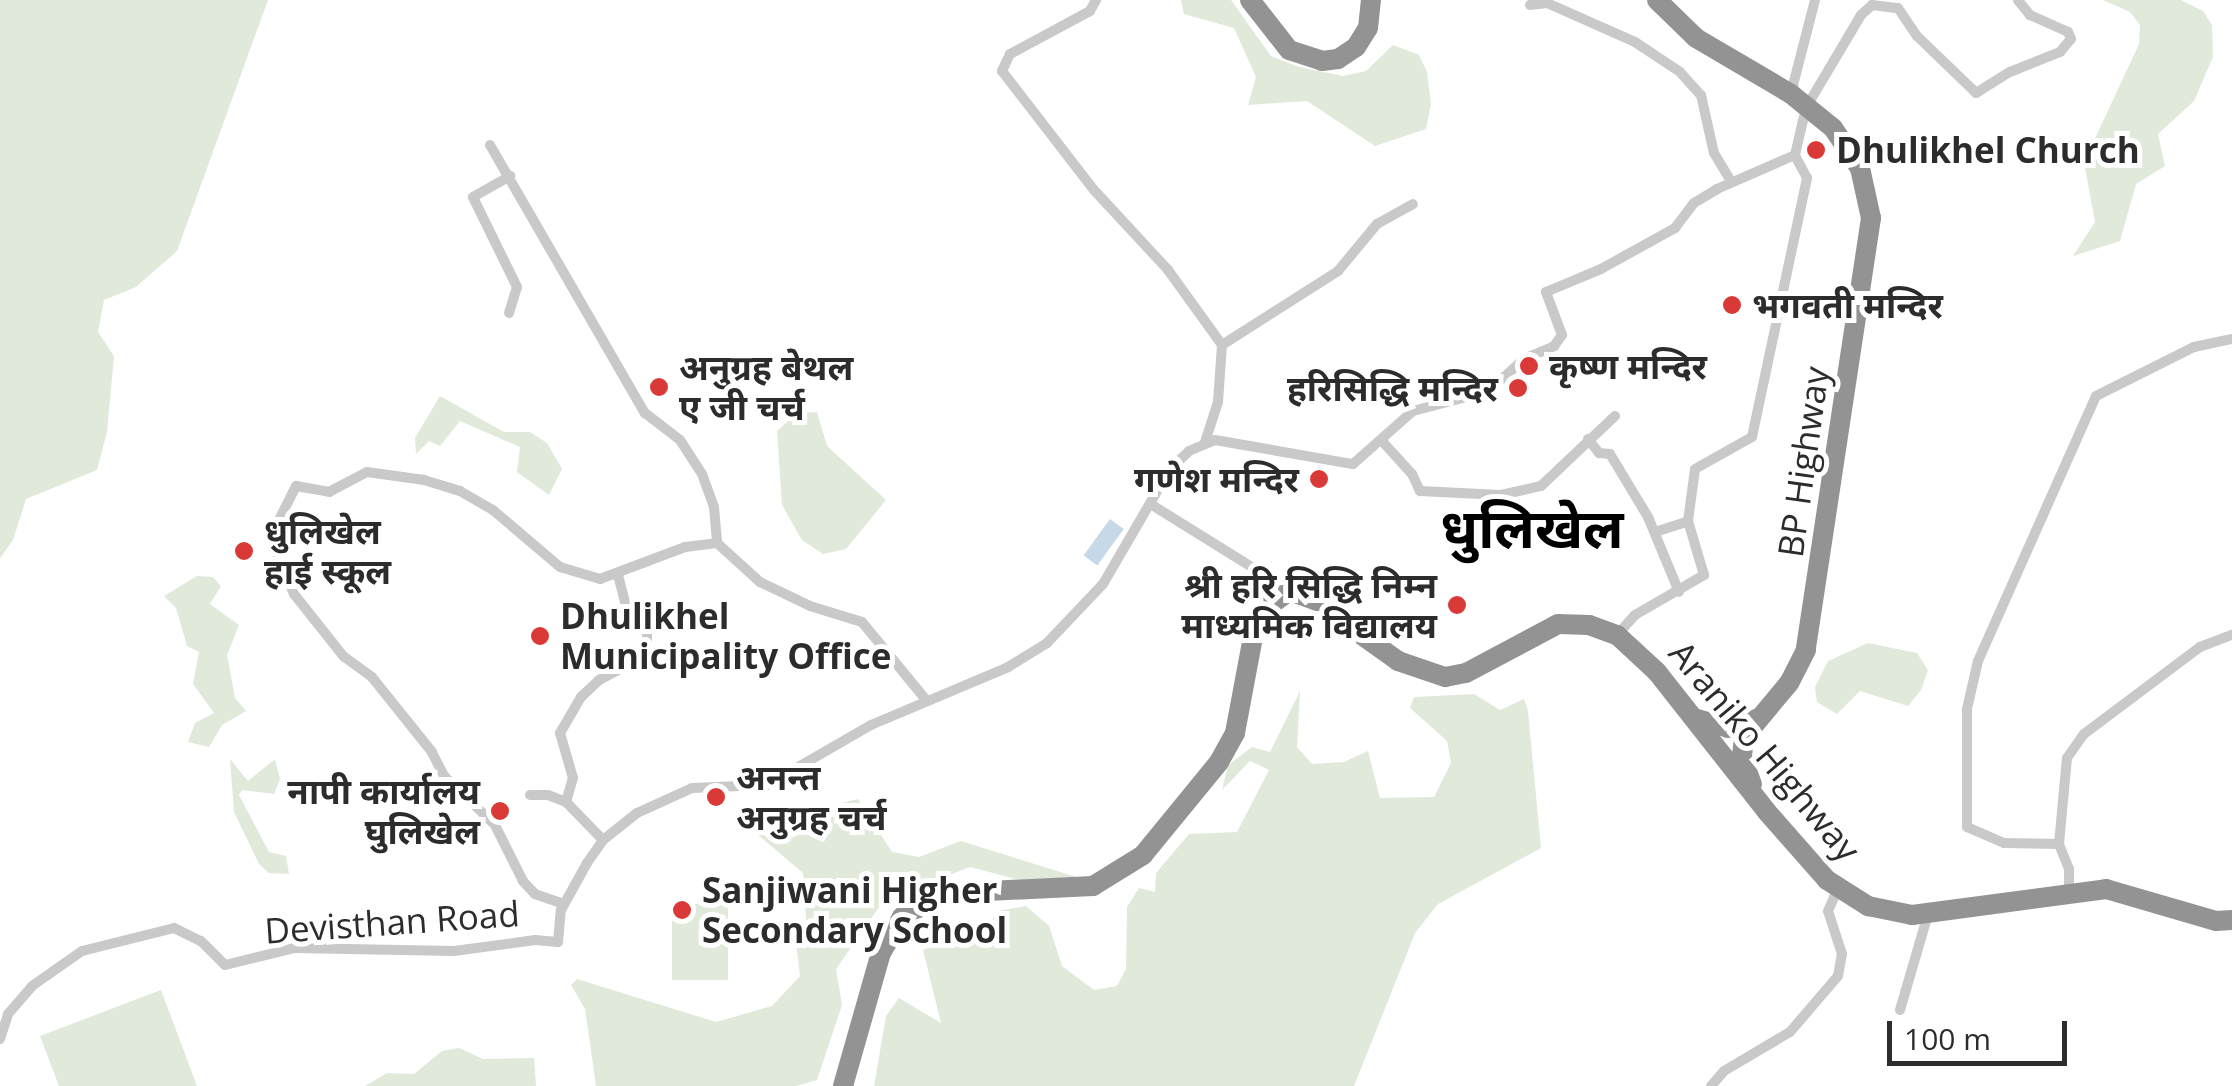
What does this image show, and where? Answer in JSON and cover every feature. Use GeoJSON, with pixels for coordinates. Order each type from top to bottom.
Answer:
{"type":"FeatureCollection","features":[{"type":"Feature","properties":{"kind":"highway"},"geometry":{"type":"LineString","coordinates":[[1250,0],[1290,50],[1322,62],[1338,59],[1356,47],[1368,28],[1371,0]]}},
{"type":"Feature","properties":{"kind":"highway","name":"BP Highway"},"geometry":{"type":"LineString","coordinates":[[1657,0],[1696,38],[1799,100],[1851,151],[1866,184],[1871,218],[1806,650],[1790,684],[1744,736],[1742,757],[1766,812]]}},
{"type":"Feature","properties":{"kind":"highway"},"geometry":{"type":"LineString","coordinates":[[843,1086],[881,954],[902,917],[946,894],[1093,886],[1143,854],[1219,762],[1236,733],[1255,626],[1269,606],[1290,591]]}},
{"type":"Feature","properties":{"kind":"highway","name":"Araniko Highway"},"geometry":{"type":"LineString","coordinates":[[1290,591],[1314,597],[1410,668],[1445,677],[1466,673],[1558,624],[1589,625],[1617,635],[1638,651],[1766,812],[1838,889],[1883,911],[1928,914],[2106,890],[2216,922],[2232,920]]}},
{"type":"Feature","properties":{"kind":"highway"},"geometry":{"type":"LineString","coordinates":[[1692,717],[1728,728],[1758,718]]}},
{"type":"Feature","properties":{"kind":"street"},"geometry":{"type":"LineString","coordinates":[[1096,0],[1090,11],[1010,54],[1002,72],[1094,190],[1168,270],[1222,344],[1218,402],[1205,442],[1240,443],[1353,464],[1413,410],[1482,394],[1524,358],[1554,346],[1562,335],[1546,292],[1601,269],[1675,228],[1694,203],[1731,181],[1795,155]]}},
{"type":"Feature","properties":{"kind":"street"},"geometry":{"type":"LineString","coordinates":[[1617,635],[1635,614],[1679,592],[1704,574],[1688,521],[1694,469],[1752,436],[1806,178],[1795,155],[1799,100],[1816,0]]}},
{"type":"Feature","properties":{"kind":"street"},"geometry":{"type":"LineString","coordinates":[[1799,100],[1861,15],[1872,5],[1898,3],[1917,36],[1976,93],[2010,72],[2060,52],[2071,39],[2068,32],[2030,15],[2018,0]]}},
{"type":"Feature","properties":{"kind":"street"},"geometry":{"type":"LineString","coordinates":[[1530,4],[1546,3],[1635,42],[1680,72],[1701,94],[1714,153],[1731,181]]}},
{"type":"Feature","properties":{"kind":"street"},"geometry":{"type":"LineString","coordinates":[[490,145],[645,413],[680,440],[702,474],[714,507],[717,543],[760,582],[810,606],[862,622],[926,700]]}},
{"type":"Feature","properties":{"kind":"street"},"geometry":{"type":"LineString","coordinates":[[509,313],[518,287],[473,197],[510,176]]}},
{"type":"Feature","properties":{"kind":"street"},"geometry":{"type":"LineString","coordinates":[[1222,344],[1338,271],[1377,224],[1413,204]]}},
{"type":"Feature","properties":{"kind":"street"},"geometry":{"type":"LineString","coordinates":[[2058,844],[2004,843],[1967,827],[1968,710],[1978,661],[2096,396],[2194,348],[2232,340]]}},
{"type":"Feature","properties":{"kind":"street"},"geometry":{"type":"LineString","coordinates":[[1382,440],[1412,474],[1420,491],[1500,494],[1540,486],[1614,416]]}},
{"type":"Feature","properties":{"kind":"street"},"geometry":{"type":"LineString","coordinates":[[1588,439],[1599,453],[1610,454],[1654,532],[1679,592]]}},
{"type":"Feature","properties":{"kind":"street","name":"Devisthan Road"},"geometry":{"type":"LineString","coordinates":[[0,1038],[8,1014],[32,986],[82,951],[174,928],[201,941],[225,965],[294,948],[454,951],[535,940],[558,942],[564,904],[603,840],[637,813],[692,788],[767,785],[839,742],[926,700],[1008,667],[1062,630],[1103,584],[1177,460],[1205,442]]}},
{"type":"Feature","properties":{"kind":"street"},"geometry":{"type":"LineString","coordinates":[[564,904],[535,894],[523,881],[495,825],[444,776],[432,752],[372,677],[344,657],[294,594],[274,546],[276,526],[296,486],[329,492],[367,472],[390,472],[460,491],[494,511],[571,573],[600,579],[618,576],[686,547],[717,543]]}},
{"type":"Feature","properties":{"kind":"street"},"geometry":{"type":"LineString","coordinates":[[1152,505],[1290,591]]}},
{"type":"Feature","properties":{"kind":"street"},"geometry":{"type":"LineString","coordinates":[[1654,532],[1688,521]]}},
{"type":"Feature","properties":{"kind":"street"},"geometry":{"type":"LineString","coordinates":[[566,802],[573,778],[560,733],[564,721],[599,680],[647,655],[647,631],[628,618],[618,576]]}},
{"type":"Feature","properties":{"kind":"street"},"geometry":{"type":"LineString","coordinates":[[2069,895],[2069,870],[2058,844],[2067,758],[2084,734],[2200,647],[2232,634]]}},
{"type":"Feature","properties":{"kind":"street"},"geometry":{"type":"LineString","coordinates":[[530,795],[548,795],[566,802],[603,840]]}},
{"type":"Feature","properties":{"kind":"street"},"geometry":{"type":"LineString","coordinates":[[1711,1086],[1724,1071],[1790,1032],[1838,976],[1842,954],[1828,911],[1838,889]]}},
{"type":"Feature","properties":{"kind":"street"},"geometry":{"type":"LineString","coordinates":[[1900,1010],[1928,914]]}},
{"type":"Feature","properties":{"kind":"green space"},"geometry":{"type":"Polygon","coordinates":[[[0,0],[268,0],[177,251],[136,287],[104,300],[98,332],[114,356],[107,432],[97,470],[26,499],[13,540],[0,558],[0,0]]]}},
{"type":"Feature","properties":{"kind":"green space"},"geometry":{"type":"Polygon","coordinates":[[[1181,0],[1231,0],[1271,56],[1299,67],[1343,76],[1366,71],[1393,45],[1419,55],[1427,72],[1431,104],[1426,129],[1375,146],[1307,101],[1248,105],[1256,77],[1234,28],[1184,14],[1181,0]]]}},
{"type":"Feature","properties":{"kind":"green space"},"geometry":{"type":"Polygon","coordinates":[[[2103,0],[2181,0],[2203,11],[2212,25],[2213,57],[2194,101],[2158,134],[2165,166],[2136,184],[2120,241],[2073,256],[2095,222],[2084,162],[2139,44],[2140,25],[2130,12],[2103,0]]]}},
{"type":"Feature","properties":{"kind":"green space"},"geometry":{"type":"Polygon","coordinates":[[[440,396],[504,432],[530,432],[547,443],[562,469],[549,495],[517,472],[520,447],[460,421],[440,446],[429,441],[416,454],[415,438],[440,396]]]}},
{"type":"Feature","properties":{"kind":"green space"},"geometry":{"type":"Polygon","coordinates":[[[817,412],[827,446],[886,500],[846,549],[823,554],[802,540],[782,505],[777,431],[797,413],[817,412]]]}},
{"type":"Feature","properties":{"kind":"green space"},"geometry":{"type":"Polygon","coordinates":[[[197,576],[213,577],[221,586],[210,604],[239,625],[227,655],[235,698],[246,711],[222,725],[209,747],[188,742],[195,723],[214,713],[193,684],[199,652],[187,646],[176,608],[164,596],[197,576]]]}},
{"type":"Feature","properties":{"kind":"green space"},"geometry":{"type":"Polygon","coordinates":[[[1868,643],[1917,653],[1928,670],[1921,690],[1908,706],[1860,691],[1837,714],[1817,702],[1815,687],[1828,661],[1868,643]]]}},
{"type":"Feature","properties":{"kind":"green space"},"geometry":{"type":"Polygon","coordinates":[[[1300,691],[1297,747],[1312,764],[1344,762],[1368,751],[1380,798],[1434,797],[1451,763],[1447,741],[1410,708],[1414,697],[1474,694],[1500,710],[1524,699],[1528,711],[1541,848],[1438,904],[1415,933],[1354,1086],[874,1086],[886,1016],[899,998],[941,1023],[923,950],[957,935],[972,922],[984,935],[997,911],[1026,906],[1049,926],[1062,966],[1094,990],[1117,986],[1126,969],[1127,907],[1139,888],[1155,892],[1156,873],[1189,834],[1237,832],[1269,770],[1250,761],[1222,790],[1228,765],[1252,747],[1270,752],[1300,691]]]}},
{"type":"Feature","properties":{"kind":"green space"},"geometry":{"type":"Polygon","coordinates":[[[230,759],[248,781],[275,759],[280,779],[274,794],[242,790],[239,795],[269,852],[286,856],[289,874],[269,873],[259,864],[234,812],[230,759]]]}},
{"type":"Feature","properties":{"kind":"green space"},"geometry":{"type":"Polygon","coordinates":[[[858,799],[892,852],[919,857],[961,841],[1083,879],[1035,884],[970,867],[884,900],[836,969],[842,1005],[817,1080],[796,1086],[596,1086],[585,1009],[571,985],[577,979],[716,1022],[772,1006],[800,976],[796,943],[807,933],[803,873],[745,824],[812,822],[837,804],[858,799]]]}},
{"type":"Feature","properties":{"kind":"green space"},"geometry":{"type":"Polygon","coordinates":[[[672,904],[728,904],[728,980],[672,980],[672,904]]]}},
{"type":"Feature","properties":{"kind":"green space"},"geometry":{"type":"Polygon","coordinates":[[[161,990],[197,1086],[59,1086],[40,1036],[161,990]]]}},
{"type":"Feature","properties":{"kind":"green space"},"geometry":{"type":"Polygon","coordinates":[[[459,1048],[483,1059],[534,1058],[536,1086],[365,1086],[387,1073],[414,1074],[442,1051],[459,1048]]]}},
{"type":"Feature","properties":{"kind":"water"},"geometry":{"type":"Polygon","coordinates":[[[1110,519],[1124,529],[1097,565],[1084,555],[1110,519]]]}},
{"type":"Feature","properties":{"kind":"place","name":"Dhulikhel Church"},"geometry":{"type":"Point","coordinates":[1816,150]}},
{"type":"Feature","properties":{"kind":"place","name":"भगवती मन्दिर"},"geometry":{"type":"Point","coordinates":[1732,305]}},
{"type":"Feature","properties":{"kind":"place","name":"कृष्ण मन्दिर"},"geometry":{"type":"Point","coordinates":[1529,366]}},
{"type":"Feature","properties":{"kind":"place","name":"अनुग्रह बेथल ए जी चर्च"},"geometry":{"type":"Point","coordinates":[659,387]}},
{"type":"Feature","properties":{"kind":"place","name":"हरिसिद्धि मन्दिर"},"geometry":{"type":"Point","coordinates":[1518,388]}},
{"type":"Feature","properties":{"kind":"place","name":"गणेश मन्दिर"},"geometry":{"type":"Point","coordinates":[1319,479]}},
{"type":"Feature","properties":{"kind":"place","name":"धुलिखेल हाई स्कूल"},"geometry":{"type":"Point","coordinates":[244,551]}},
{"type":"Feature","properties":{"kind":"place","name":"श्री हरि सिद्धि निम्न माध्यमिक विद्यालय"},"geometry":{"type":"Point","coordinates":[1457,605]}},
{"type":"Feature","properties":{"kind":"place","name":"Dhulikhel Municipality Office"},"geometry":{"type":"Point","coordinates":[540,636]}},
{"type":"Feature","properties":{"kind":"place","name":"अनन्त अनुग्रह चर्च"},"geometry":{"type":"Point","coordinates":[716,797]}},
{"type":"Feature","properties":{"kind":"place","name":"नापी कार्यालय घुलिखेल"},"geometry":{"type":"Point","coordinates":[500,811]}},
{"type":"Feature","properties":{"kind":"place","name":"Sanjiwani Higher Secondary School"},"geometry":{"type":"Point","coordinates":[682,910]}},
{"type":"Feature","properties":{"kind":"district","name":"धुलिखेल"},"geometry":{"type":"Point","coordinates":[1532,527]}}]}
